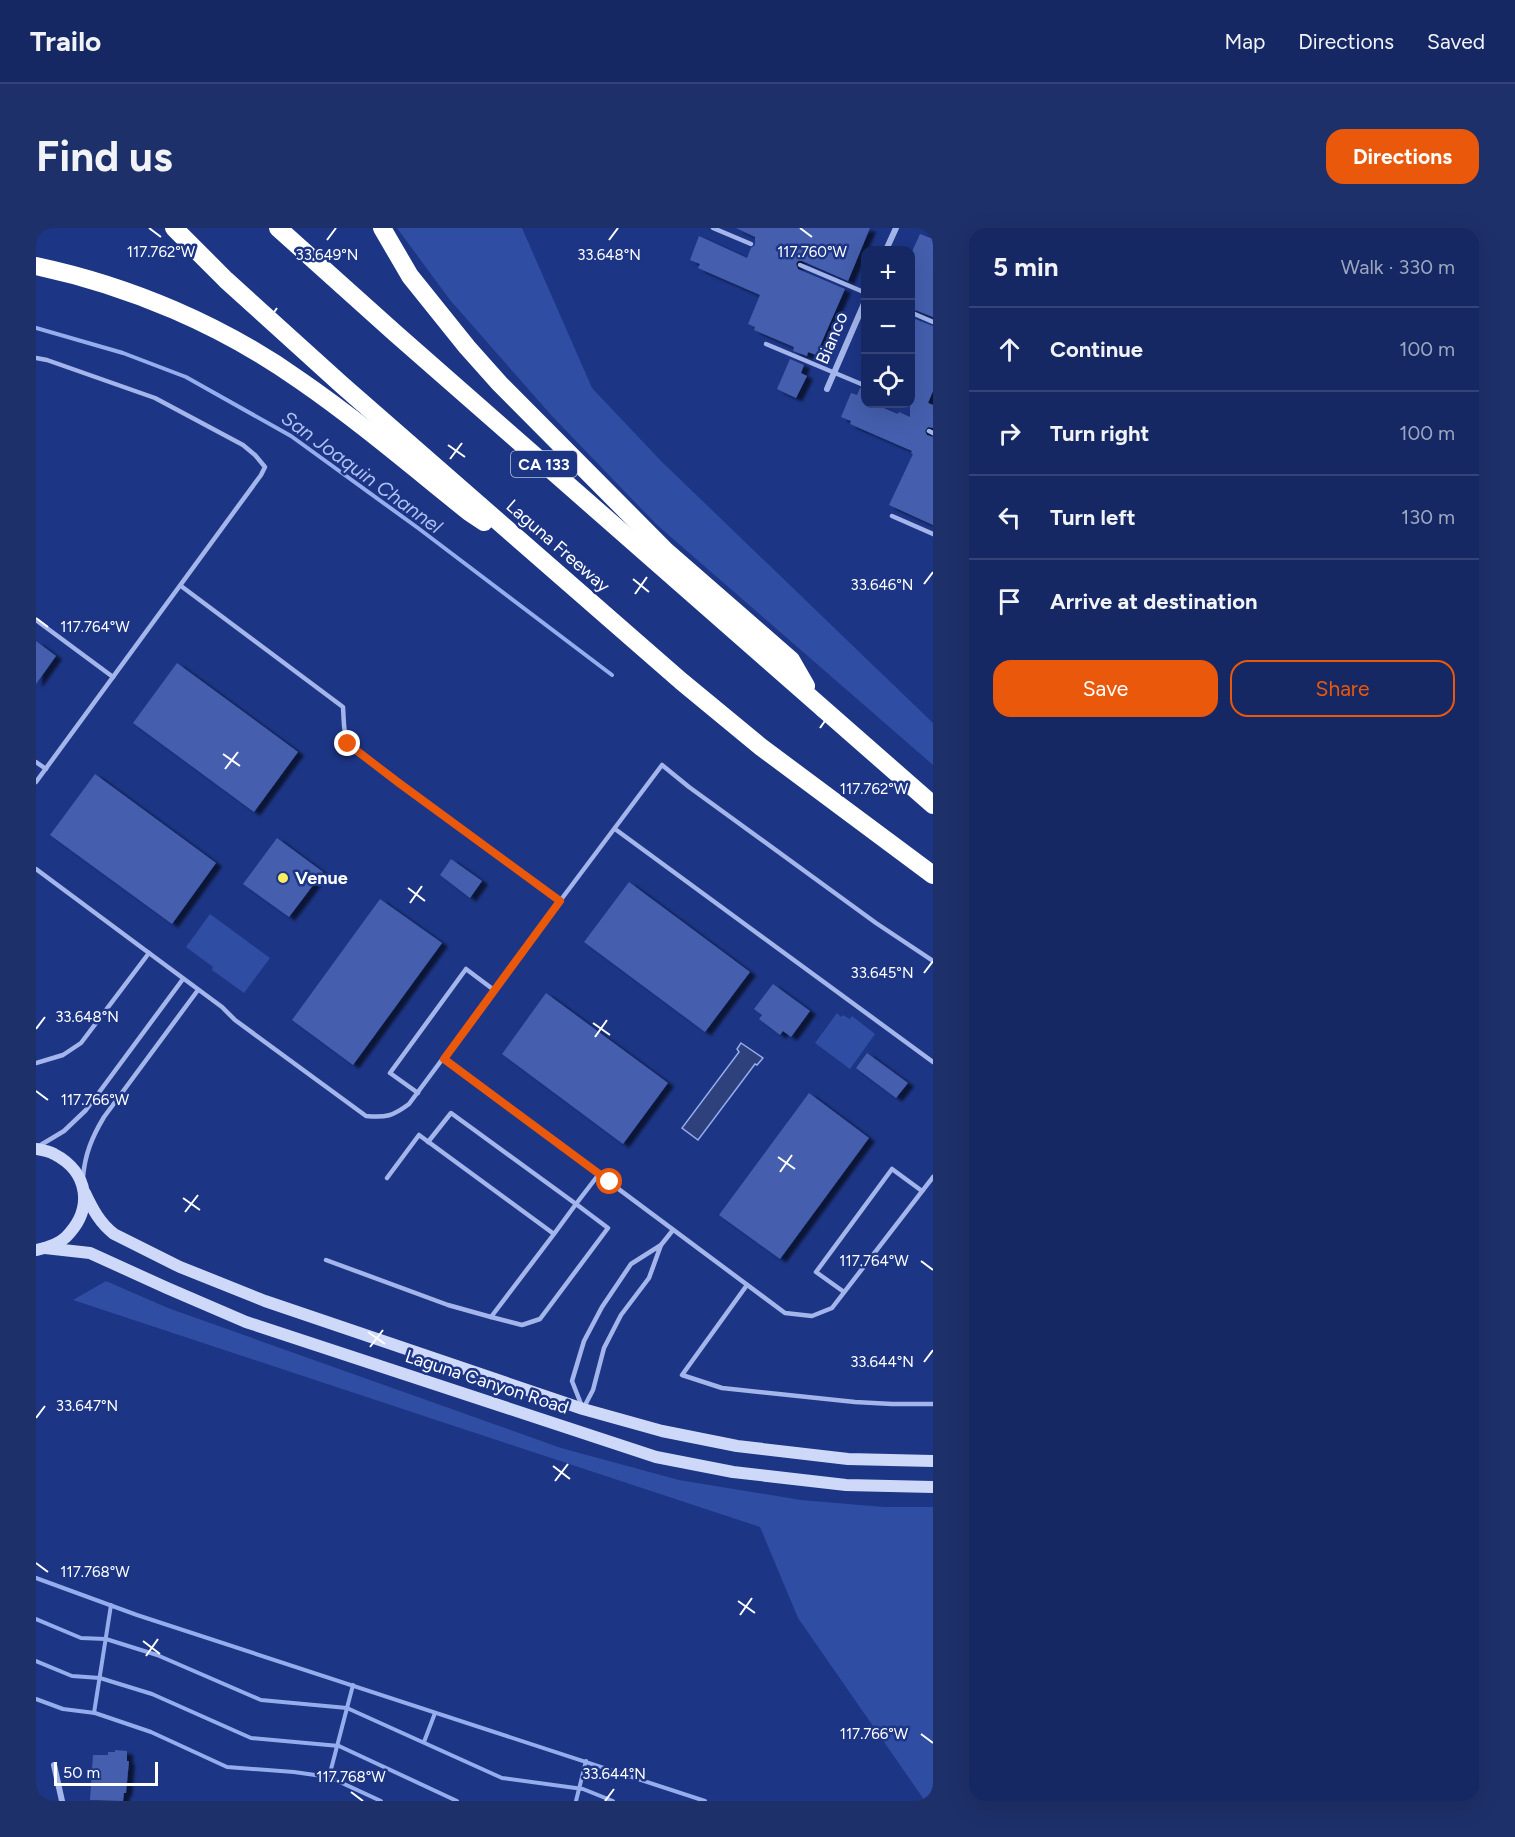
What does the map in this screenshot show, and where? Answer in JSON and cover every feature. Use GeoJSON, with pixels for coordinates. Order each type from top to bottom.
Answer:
{"type":"FeatureCollection","features":[{"type":"Feature","properties":{"kind":"highway","name":"Laguna Freeway"},"geometry":{"type":"LineString","coordinates":[[174,228],[226,280],[342,385],[681,681],[761,747],[933,875]]}},
{"type":"Feature","properties":{"kind":"highway","name":"CA 133"},"geometry":{"type":"LineString","coordinates":[[278,228],[412,349],[933,805]]}},
{"type":"Feature","properties":{"kind":"highway"},"geometry":{"type":"LineString","coordinates":[[381,228],[410,276],[500,384],[666,551],[792,660],[812,698]]}},
{"type":"Feature","properties":{"kind":"highway"},"geometry":{"type":"LineString","coordinates":[[36,266],[97,281],[133,294],[239,342],[300,379],[469,512],[537,555]]}},
{"type":"Feature","properties":{"kind":"main road","name":"Laguna Canyon Road"},"geometry":{"type":"LineString","coordinates":[[36,1149],[53,1153],[70,1165],[84,1188],[95,1214],[114,1234],[180,1267],[265,1301],[583,1409],[662,1431],[737,1446],[848,1459],[933,1461]]}},
{"type":"Feature","properties":{"kind":"main road"},"geometry":{"type":"LineString","coordinates":[[41,1249],[65,1238],[74,1226],[81,1212],[84,1188]]}},
{"type":"Feature","properties":{"kind":"main road","name":"Laguna Canyon Road"},"geometry":{"type":"LineString","coordinates":[[41,1249],[90,1253],[246,1322],[656,1457],[733,1472],[846,1485],[933,1487]]}},
{"type":"Feature","properties":{"kind":"main road"},"geometry":{"type":"LineString","coordinates":[[583,1409],[586,1433]]}},
{"type":"Feature","properties":{"kind":"street"},"geometry":{"type":"LineString","coordinates":[[888,246],[896,228]]}},
{"type":"Feature","properties":{"kind":"street","name":"Bianco"},"geometry":{"type":"LineString","coordinates":[[827,389],[866,300]]}},
{"type":"Feature","properties":{"kind":"street"},"geometry":{"type":"LineString","coordinates":[[54,1765],[62,1801]]}},
{"type":"Feature","properties":{"kind":"lane"},"geometry":{"type":"LineString","coordinates":[[713,228],[751,244]]}},
{"type":"Feature","properties":{"kind":"lane"},"geometry":{"type":"LineString","coordinates":[[800,265],[861,291]]}},
{"type":"Feature","properties":{"kind":"lane"},"geometry":{"type":"LineString","coordinates":[[915,314],[933,322]]}},
{"type":"Feature","properties":{"kind":"lane"},"geometry":{"type":"LineString","coordinates":[[766,344],[861,384]]}},
{"type":"Feature","properties":{"kind":"lane"},"geometry":{"type":"LineString","coordinates":[[36,358],[155,398],[243,445],[265,467],[181,586],[36,782]]}},
{"type":"Feature","properties":{"kind":"lane"},"geometry":{"type":"LineString","coordinates":[[892,516],[933,534]]}},
{"type":"Feature","properties":{"kind":"lane"},"geometry":{"type":"LineString","coordinates":[[181,586],[343,707],[345,737],[348,744],[560,901]]}},
{"type":"Feature","properties":{"kind":"lane"},"geometry":{"type":"LineString","coordinates":[[36,620],[113,677]]}},
{"type":"Feature","properties":{"kind":"lane"},"geometry":{"type":"LineString","coordinates":[[36,762],[46,769]]}},
{"type":"Feature","properties":{"kind":"lane"},"geometry":{"type":"LineString","coordinates":[[36,869],[366,1116],[394,1115],[409,1104],[662,765],[876,923],[933,961]]}},
{"type":"Feature","properties":{"kind":"lane"},"geometry":{"type":"LineString","coordinates":[[615,829],[933,1062]]}},
{"type":"Feature","properties":{"kind":"lane"},"geometry":{"type":"LineString","coordinates":[[36,1063],[63,1055],[81,1043],[149,953]]}},
{"type":"Feature","properties":{"kind":"lane"},"geometry":{"type":"LineString","coordinates":[[418,1093],[390,1073],[466,969],[494,990]]}},
{"type":"Feature","properties":{"kind":"lane"},"geometry":{"type":"LineString","coordinates":[[36,1149],[64,1131],[86,1110],[183,979]]}},
{"type":"Feature","properties":{"kind":"lane"},"geometry":{"type":"LineString","coordinates":[[84,1188],[84,1162],[94,1133],[198,990]]}},
{"type":"Feature","properties":{"kind":"lane"},"geometry":{"type":"LineString","coordinates":[[444,1059],[785,1313],[812,1316],[832,1308],[933,1177]]}},
{"type":"Feature","properties":{"kind":"lane"},"geometry":{"type":"LineString","coordinates":[[326,1260],[448,1305],[491,1317],[522,1325],[540,1319],[608,1228],[451,1113],[428,1142]]}},
{"type":"Feature","properties":{"kind":"lane"},"geometry":{"type":"LineString","coordinates":[[387,1178],[419,1135],[554,1234]]}},
{"type":"Feature","properties":{"kind":"lane"},"geometry":{"type":"LineString","coordinates":[[844,1292],[816,1272],[892,1169],[922,1191]]}},
{"type":"Feature","properties":{"kind":"lane"},"geometry":{"type":"LineString","coordinates":[[491,1317],[599,1174]]}},
{"type":"Feature","properties":{"kind":"lane"},"geometry":{"type":"LineString","coordinates":[[583,1409],[593,1390],[604,1348],[621,1316],[649,1278],[661,1245],[673,1230]]}},
{"type":"Feature","properties":{"kind":"lane"},"geometry":{"type":"LineString","coordinates":[[583,1409],[572,1381],[584,1341],[602,1307],[631,1264],[661,1245]]}},
{"type":"Feature","properties":{"kind":"lane"},"geometry":{"type":"LineString","coordinates":[[747,1285],[682,1376],[722,1388],[855,1402],[933,1404]]}},
{"type":"Feature","properties":{"kind":"shaded area"},"geometry":{"type":"Polygon","coordinates":[[[397,228],[522,228],[592,388],[661,461],[933,723],[933,765],[656,524],[551,415],[450,300],[397,228]]]}},
{"type":"Feature","properties":{"kind":"shaded area"},"geometry":{"type":"Polygon","coordinates":[[[210,914],[270,958],[244,993],[212,970],[213,967],[186,947],[210,914]]]}},
{"type":"Feature","properties":{"kind":"shaded area"},"geometry":{"type":"Polygon","coordinates":[[[837,1013],[841,1017],[843,1015],[850,1019],[852,1016],[875,1034],[850,1069],[815,1043],[837,1013]]]}},
{"type":"Feature","properties":{"kind":"shaded area"},"geometry":{"type":"Polygon","coordinates":[[[741,1043],[763,1058],[757,1065],[755,1064],[698,1140],[682,1128],[739,1052],[737,1049],[741,1043]]]}},
{"type":"Feature","properties":{"kind":"shaded area"},"geometry":{"type":"Polygon","coordinates":[[[106,1281],[168,1308],[561,1448],[679,1480],[801,1500],[884,1507],[933,1507],[933,1801],[925,1801],[798,1618],[760,1527],[73,1300],[106,1281]]]}},
{"type":"Feature","properties":{"kind":"building"},"geometry":{"type":"Polygon","coordinates":[[[736,228],[870,228],[848,281],[802,261],[796,264],[798,269],[845,289],[816,355],[808,352],[807,356],[793,351],[794,347],[754,330],[755,327],[748,324],[760,295],[698,268],[700,264],[690,260],[699,236],[747,258],[751,248],[755,245],[755,237],[736,228]]]}},
{"type":"Feature","properties":{"kind":"building"},"geometry":{"type":"Polygon","coordinates":[[[920,234],[933,239],[933,317],[915,310],[915,246],[920,234]]]}},
{"type":"Feature","properties":{"kind":"building"},"geometry":{"type":"Polygon","coordinates":[[[915,319],[933,326],[933,391],[928,403],[933,405],[933,428],[928,427],[925,431],[927,435],[933,437],[933,525],[889,505],[913,454],[912,451],[850,424],[851,421],[841,417],[851,393],[857,395],[860,388],[861,408],[884,408],[910,417],[910,408],[915,408],[915,319]]]}},
{"type":"Feature","properties":{"kind":"building"},"geometry":{"type":"Polygon","coordinates":[[[790,359],[804,365],[801,373],[807,376],[796,398],[777,389],[790,359]]]}},
{"type":"Feature","properties":{"kind":"building"},"geometry":{"type":"Polygon","coordinates":[[[36,641],[56,656],[36,684],[36,641]]]}},
{"type":"Feature","properties":{"kind":"building"},"geometry":{"type":"Polygon","coordinates":[[[177,663],[298,752],[254,812],[133,723],[177,663]]]}},
{"type":"Feature","properties":{"kind":"building"},"geometry":{"type":"Polygon","coordinates":[[[95,774],[216,863],[172,924],[50,835],[95,774]]]}},
{"type":"Feature","properties":{"kind":"building","name":"Venue"},"geometry":{"type":"Polygon","coordinates":[[[277,838],[323,872],[289,917],[243,884],[277,838]]]}},
{"type":"Feature","properties":{"kind":"building"},"geometry":{"type":"Polygon","coordinates":[[[451,859],[482,881],[470,898],[440,875],[451,859]]]}},
{"type":"Feature","properties":{"kind":"building"},"geometry":{"type":"Polygon","coordinates":[[[629,882],[750,972],[705,1032],[584,942],[629,882]]]}},
{"type":"Feature","properties":{"kind":"building"},"geometry":{"type":"Polygon","coordinates":[[[380,899],[442,943],[353,1065],[292,1020],[380,899]]]}},
{"type":"Feature","properties":{"kind":"building"},"geometry":{"type":"Polygon","coordinates":[[[773,984],[810,1011],[791,1037],[783,1031],[780,1035],[759,1019],[762,1015],[754,1009],[773,984]]]}},
{"type":"Feature","properties":{"kind":"building"},"geometry":{"type":"Polygon","coordinates":[[[546,993],[668,1083],[623,1144],[502,1054],[546,993]]]}},
{"type":"Feature","properties":{"kind":"building"},"geometry":{"type":"Polygon","coordinates":[[[867,1053],[908,1083],[896,1098],[856,1068],[867,1053]]]}},
{"type":"Feature","properties":{"kind":"building"},"geometry":{"type":"Polygon","coordinates":[[[809,1093],[869,1138],[780,1259],[719,1215],[809,1093]]]}},
{"type":"Feature","properties":{"kind":"building"},"geometry":{"type":"Polygon","coordinates":[[[115,1750],[127,1751],[127,1761],[129,1761],[123,1801],[90,1800],[93,1755],[108,1755],[108,1752],[115,1752],[115,1750]]]}},
{"type":"Feature","properties":{"kind":"waterway","name":"San Joaquin Channel"},"geometry":{"type":"LineString","coordinates":[[36,328],[123,353],[186,377],[291,436],[418,528],[612,675]]}},
{"type":"Feature","properties":{"kind":"waterway"},"geometry":{"type":"LineString","coordinates":[[36,1578],[137,1615],[705,1801]]}},
{"type":"Feature","properties":{"kind":"waterway"},"geometry":{"type":"LineString","coordinates":[[94,1713],[111,1605]]}},
{"type":"Feature","properties":{"kind":"waterway"},"geometry":{"type":"LineString","coordinates":[[36,1619],[81,1638],[106,1639],[157,1655],[261,1700],[347,1708],[502,1778],[583,1789],[613,1801]]}},
{"type":"Feature","properties":{"kind":"waterway"},"geometry":{"type":"LineString","coordinates":[[36,1661],[72,1676],[100,1678],[152,1694],[251,1738],[339,1746],[457,1801]]}},
{"type":"Feature","properties":{"kind":"waterway"},"geometry":{"type":"LineString","coordinates":[[329,1777],[353,1685]]}},
{"type":"Feature","properties":{"kind":"waterway"},"geometry":{"type":"LineString","coordinates":[[36,1699],[63,1709],[95,1713],[151,1732],[227,1767],[329,1777],[381,1801]]}},
{"type":"Feature","properties":{"kind":"waterway"},"geometry":{"type":"LineString","coordinates":[[424,1742],[435,1713]]}},
{"type":"Feature","properties":{"kind":"waterway"},"geometry":{"type":"LineString","coordinates":[[576,1801],[586,1761]]}},
{"type":"Feature","properties":{"kind":"place","name":"Venue"},"geometry":{"type":"Point","coordinates":[283,878]}},
{"type":"Feature","properties":{"kind":"route"},"geometry":{"type":"LineString","coordinates":[[348,744],[560,901],[444,1059],[610,1182]]}}]}
